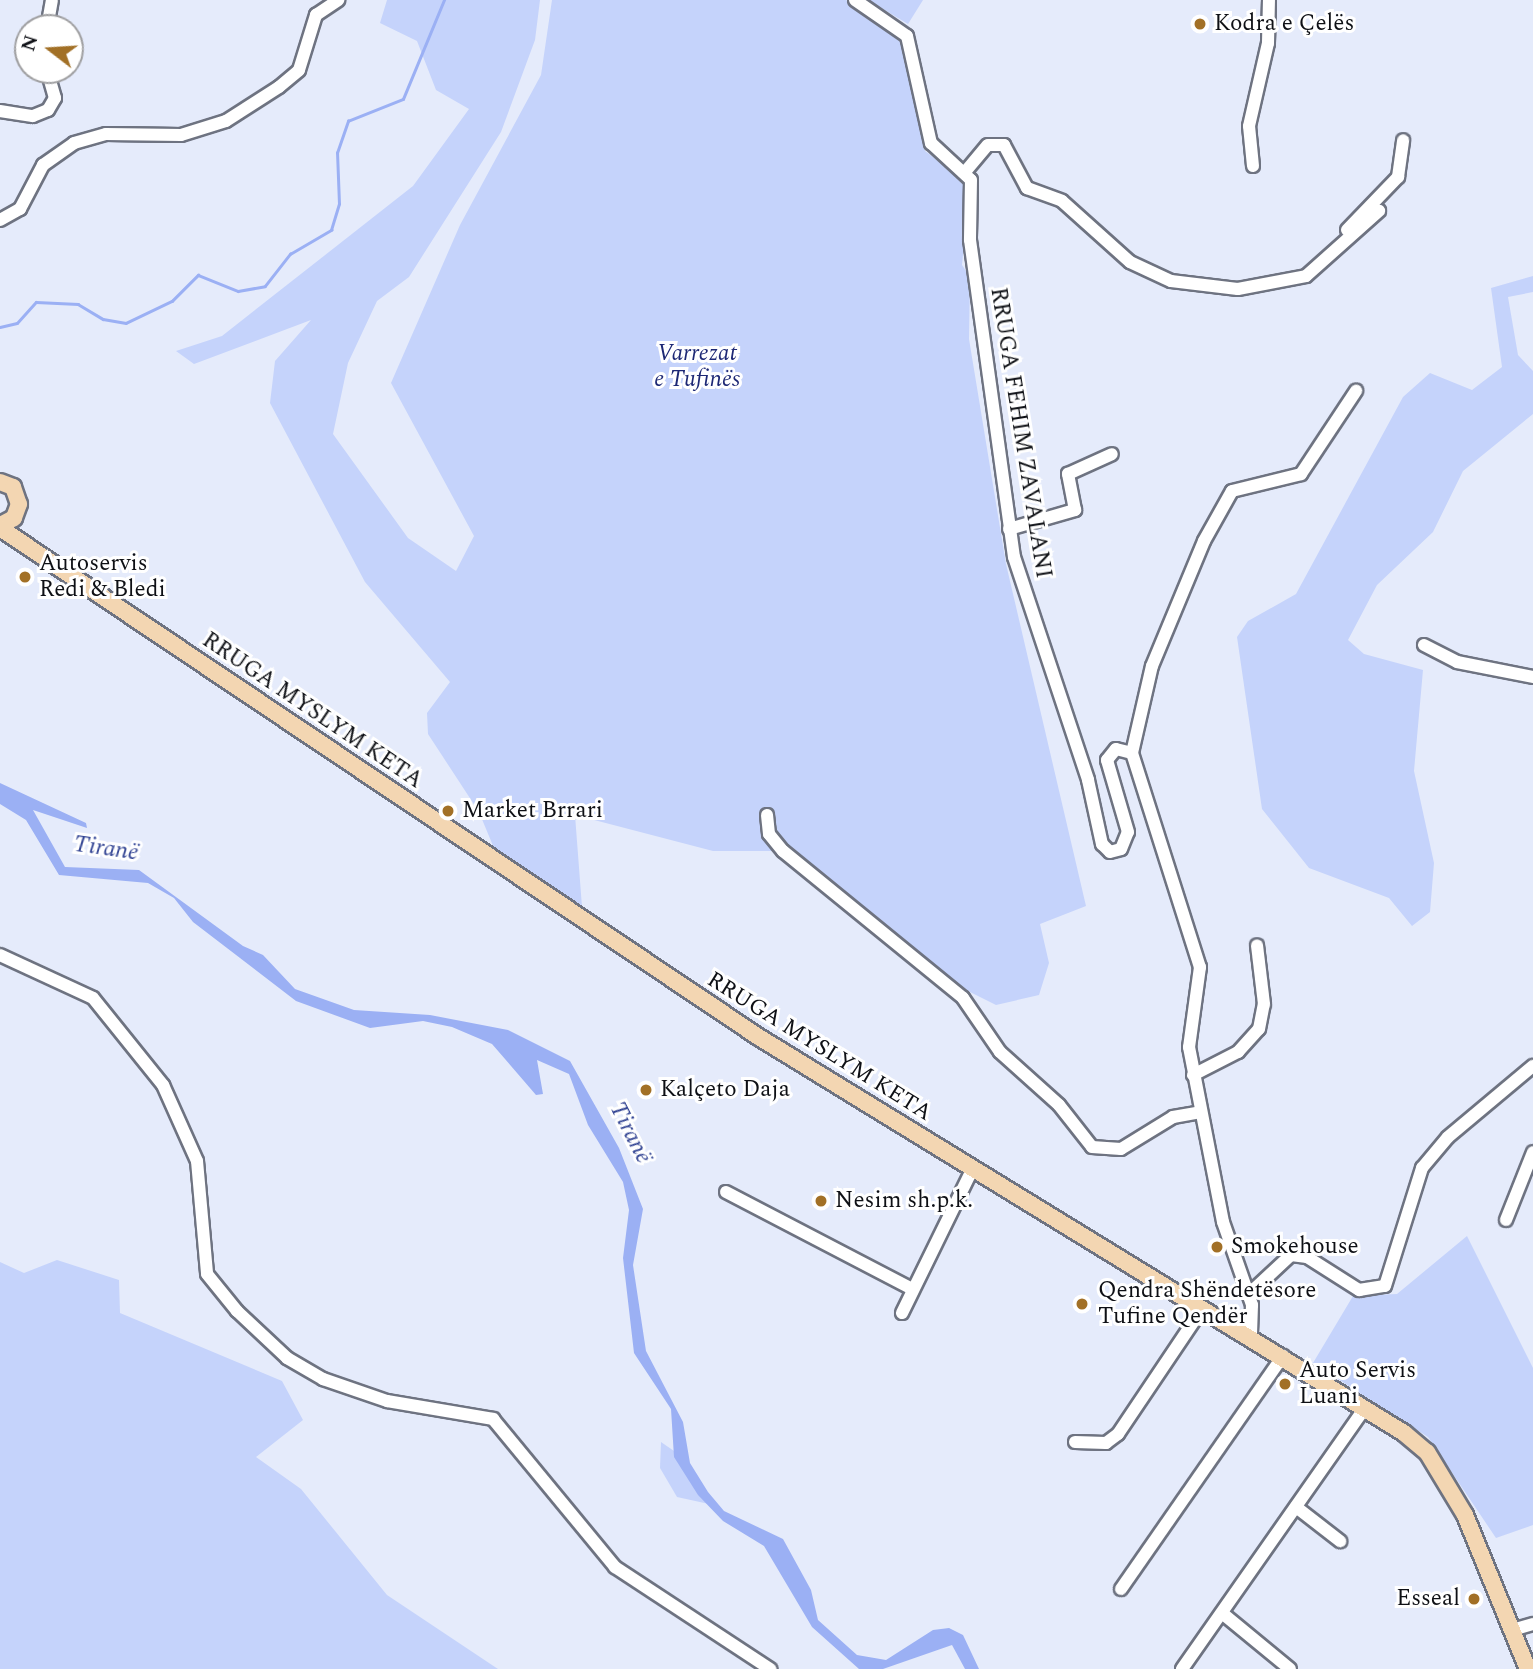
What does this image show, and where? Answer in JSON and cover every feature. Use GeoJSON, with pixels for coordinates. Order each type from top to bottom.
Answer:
{"type":"FeatureCollection","features":[{"type":"Feature","properties":{"kind":"main road"},"geometry":{"type":"LineString","coordinates":[[1,481],[17,493],[18,511],[27,545]]}},
{"type":"Feature","properties":{"kind":"main road"},"geometry":{"type":"LineString","coordinates":[[0,526],[18,511]]}},
{"type":"Feature","properties":{"kind":"main road","name":"RRUGA MYSLYM KETA"},"geometry":{"type":"LineString","coordinates":[[0,526],[700,1000],[972,1170],[1283,1356],[1416,1442],[1439,1470],[1475,1534],[1528,1669]]}},
{"type":"Feature","properties":{"kind":"street"},"geometry":{"type":"LineString","coordinates":[[0,220],[20,209],[43,165],[74,143],[106,134],[181,135],[226,121],[279,87],[299,70],[316,15],[338,0]]}},
{"type":"Feature","properties":{"kind":"street"},"geometry":{"type":"LineString","coordinates":[[855,0],[906,36],[931,144],[965,172],[988,145],[1004,145],[1027,188],[1062,201],[1130,262],[1171,281],[1245,290],[1299,279],[1319,267],[1379,211]]}},
{"type":"Feature","properties":{"kind":"street"},"geometry":{"type":"LineString","coordinates":[[1253,166],[1249,126],[1269,33],[1269,0]]}},
{"type":"Feature","properties":{"kind":"street"},"geometry":{"type":"LineString","coordinates":[[0,111],[33,116],[48,110],[55,98],[51,84]]}},
{"type":"Feature","properties":{"kind":"street"},"geometry":{"type":"LineString","coordinates":[[1319,267],[1398,177],[1403,140]]}},
{"type":"Feature","properties":{"kind":"street","name":"RRUGA FEHIM ZAVALANI"},"geometry":{"type":"LineString","coordinates":[[965,172],[973,189],[970,240],[1009,528],[1100,838],[1110,852],[1121,849],[1128,832],[1107,760],[1116,749],[1132,752]]}},
{"type":"Feature","properties":{"kind":"street"},"geometry":{"type":"LineString","coordinates":[[1251,1337],[1249,1294],[1223,1222],[1193,1075],[1189,1033],[1200,967],[1132,752],[1152,666],[1204,541],[1232,491],[1301,474],[1356,391]]}},
{"type":"Feature","properties":{"kind":"street"},"geometry":{"type":"LineString","coordinates":[[1009,528],[1075,510],[1068,474],[1112,454]]}},
{"type":"Feature","properties":{"kind":"street"},"geometry":{"type":"LineString","coordinates":[[1424,645],[1457,662],[1533,677]]}},
{"type":"Feature","properties":{"kind":"street"},"geometry":{"type":"LineString","coordinates":[[767,815],[769,834],[783,851],[963,998],[1000,1052],[1059,1105],[1092,1147],[1121,1149],[1173,1117],[1201,1112]]}},
{"type":"Feature","properties":{"kind":"street"},"geometry":{"type":"LineString","coordinates":[[1193,1075],[1238,1052],[1259,1029],[1264,1003],[1256,945]]}},
{"type":"Feature","properties":{"kind":"street"},"geometry":{"type":"LineString","coordinates":[[0,955],[84,993],[116,1023],[163,1085],[189,1135],[200,1183],[202,1259],[224,1300],[287,1358],[323,1379],[387,1401],[493,1419],[615,1567],[770,1669]]}},
{"type":"Feature","properties":{"kind":"street"},"geometry":{"type":"LineString","coordinates":[[1249,1294],[1291,1255],[1359,1290],[1385,1286],[1422,1168],[1448,1137],[1533,1066]]}},
{"type":"Feature","properties":{"kind":"street"},"geometry":{"type":"LineString","coordinates":[[1506,1220],[1533,1152]]}},
{"type":"Feature","properties":{"kind":"street"},"geometry":{"type":"LineString","coordinates":[[902,1312],[972,1170]]}},
{"type":"Feature","properties":{"kind":"street"},"geometry":{"type":"LineString","coordinates":[[726,1192],[912,1289]]}},
{"type":"Feature","properties":{"kind":"street"},"geometry":{"type":"LineString","coordinates":[[1075,1442],[1106,1443],[1118,1434],[1202,1310]]}},
{"type":"Feature","properties":{"kind":"street"},"geometry":{"type":"LineString","coordinates":[[1121,1589],[1283,1356]]}},
{"type":"Feature","properties":{"kind":"street"},"geometry":{"type":"LineString","coordinates":[[1182,1669],[1365,1408]]}},
{"type":"Feature","properties":{"kind":"street"},"geometry":{"type":"LineString","coordinates":[[1296,1507],[1340,1541]]}},
{"type":"Feature","properties":{"kind":"street"},"geometry":{"type":"LineString","coordinates":[[1222,1612],[1290,1669]]}},
{"type":"Feature","properties":{"kind":"street"},"geometry":{"type":"LineString","coordinates":[[1513,1630],[1533,1624]]}},
{"type":"Feature","properties":{"kind":"green space","name":"Varrezat e Tufinës"},"geometry":{"type":"Polygon","coordinates":[[[387,0],[540,0],[535,40],[501,132],[409,277],[377,301],[348,363],[333,434],[408,538],[456,571],[474,536],[391,383],[460,225],[541,75],[552,0],[846,0],[905,43],[925,151],[959,176],[969,193],[962,265],[970,277],[969,339],[1006,564],[1086,906],[1040,924],[1049,963],[1039,995],[996,1005],[968,991],[765,836],[774,851],[713,851],[575,815],[582,907],[496,853],[479,812],[428,734],[427,713],[450,682],[365,582],[270,403],[275,361],[311,320],[194,364],[176,351],[222,336],[413,186],[469,109],[436,90],[417,41],[380,23],[387,0]]]}},
{"type":"Feature","properties":{"kind":"green space"},"geometry":{"type":"Polygon","coordinates":[[[868,0],[923,0],[908,24],[868,0]]]}},
{"type":"Feature","properties":{"kind":"green space"},"geometry":{"type":"Polygon","coordinates":[[[1533,276],[1533,292],[1508,297],[1518,355],[1533,371],[1533,414],[1463,471],[1433,532],[1377,585],[1348,640],[1364,654],[1423,670],[1414,771],[1434,863],[1430,912],[1412,926],[1389,898],[1309,868],[1262,809],[1237,637],[1248,621],[1296,594],[1403,397],[1430,373],[1472,390],[1502,367],[1491,288],[1533,276]]]}},
{"type":"Feature","properties":{"kind":"green space"},"geometry":{"type":"Polygon","coordinates":[[[1467,1236],[1533,1368],[1533,1525],[1496,1538],[1428,1437],[1313,1363],[1353,1296],[1397,1294],[1467,1236]]]}},
{"type":"Feature","properties":{"kind":"green space"},"geometry":{"type":"Polygon","coordinates":[[[57,1260],[119,1280],[120,1313],[282,1381],[303,1420],[256,1457],[301,1489],[387,1595],[498,1669],[0,1669],[0,1262],[24,1273],[57,1260]]]}},
{"type":"Feature","properties":{"kind":"green space"},"geometry":{"type":"Polygon","coordinates":[[[661,1442],[674,1451],[709,1504],[677,1497],[660,1468],[661,1442]]]}},
{"type":"Feature","properties":{"kind":"water"},"geometry":{"type":"Polygon","coordinates":[[[0,783],[86,823],[87,828],[33,810],[65,867],[139,870],[243,946],[263,955],[295,989],[354,1010],[430,1015],[508,1030],[570,1061],[619,1148],[643,1209],[633,1265],[646,1351],[683,1422],[690,1463],[708,1492],[724,1511],[783,1539],[811,1590],[818,1620],[857,1655],[886,1660],[933,1630],[949,1628],[963,1635],[979,1669],[965,1669],[952,1645],[883,1669],[859,1669],[812,1627],[764,1546],[723,1521],[698,1495],[674,1457],[671,1409],[634,1353],[623,1258],[629,1210],[623,1182],[588,1125],[569,1074],[537,1060],[543,1094],[536,1095],[492,1044],[452,1027],[423,1021],[370,1028],[296,1001],[193,922],[174,898],[148,883],[59,875],[26,820],[0,804],[0,783]]]}},
{"type":"Feature","properties":{"kind":"waterway"},"geometry":{"type":"LineString","coordinates":[[0,327],[17,323],[36,302],[78,304],[103,319],[126,323],[172,301],[198,275],[238,291],[265,286],[290,254],[331,230],[339,204],[337,153],[348,121],[403,99],[444,0]]}},
{"type":"Feature","properties":{"kind":"place","name":"Kodra e Çelës"},"geometry":{"type":"Point","coordinates":[1200,24]}},
{"type":"Feature","properties":{"kind":"place","name":"Autoservis Redi & Bledi"},"geometry":{"type":"Point","coordinates":[25,577]}},
{"type":"Feature","properties":{"kind":"place","name":"Market Brrari"},"geometry":{"type":"Point","coordinates":[448,811]}},
{"type":"Feature","properties":{"kind":"place","name":"Kalçeto Daja"},"geometry":{"type":"Point","coordinates":[646,1090]}},
{"type":"Feature","properties":{"kind":"place","name":"Nesim sh.p.k."},"geometry":{"type":"Point","coordinates":[821,1201]}},
{"type":"Feature","properties":{"kind":"place","name":"Smokehouse"},"geometry":{"type":"Point","coordinates":[1217,1247]}},
{"type":"Feature","properties":{"kind":"place","name":"Qendra Shëndetësore Tufine Qendër"},"geometry":{"type":"Point","coordinates":[1082,1304]}},
{"type":"Feature","properties":{"kind":"place","name":"Auto Servis Luani"},"geometry":{"type":"Point","coordinates":[1285,1384]}},
{"type":"Feature","properties":{"kind":"place","name":"Esseal"},"geometry":{"type":"Point","coordinates":[1474,1599]}},
{"type":"Feature","properties":{"kind":"water label","name":"Tiranë"},"geometry":{"type":"Point","coordinates":[106,849]}},
{"type":"Feature","properties":{"kind":"water label","name":"Tiranë"},"geometry":{"type":"Point","coordinates":[630,1133]}}]}
